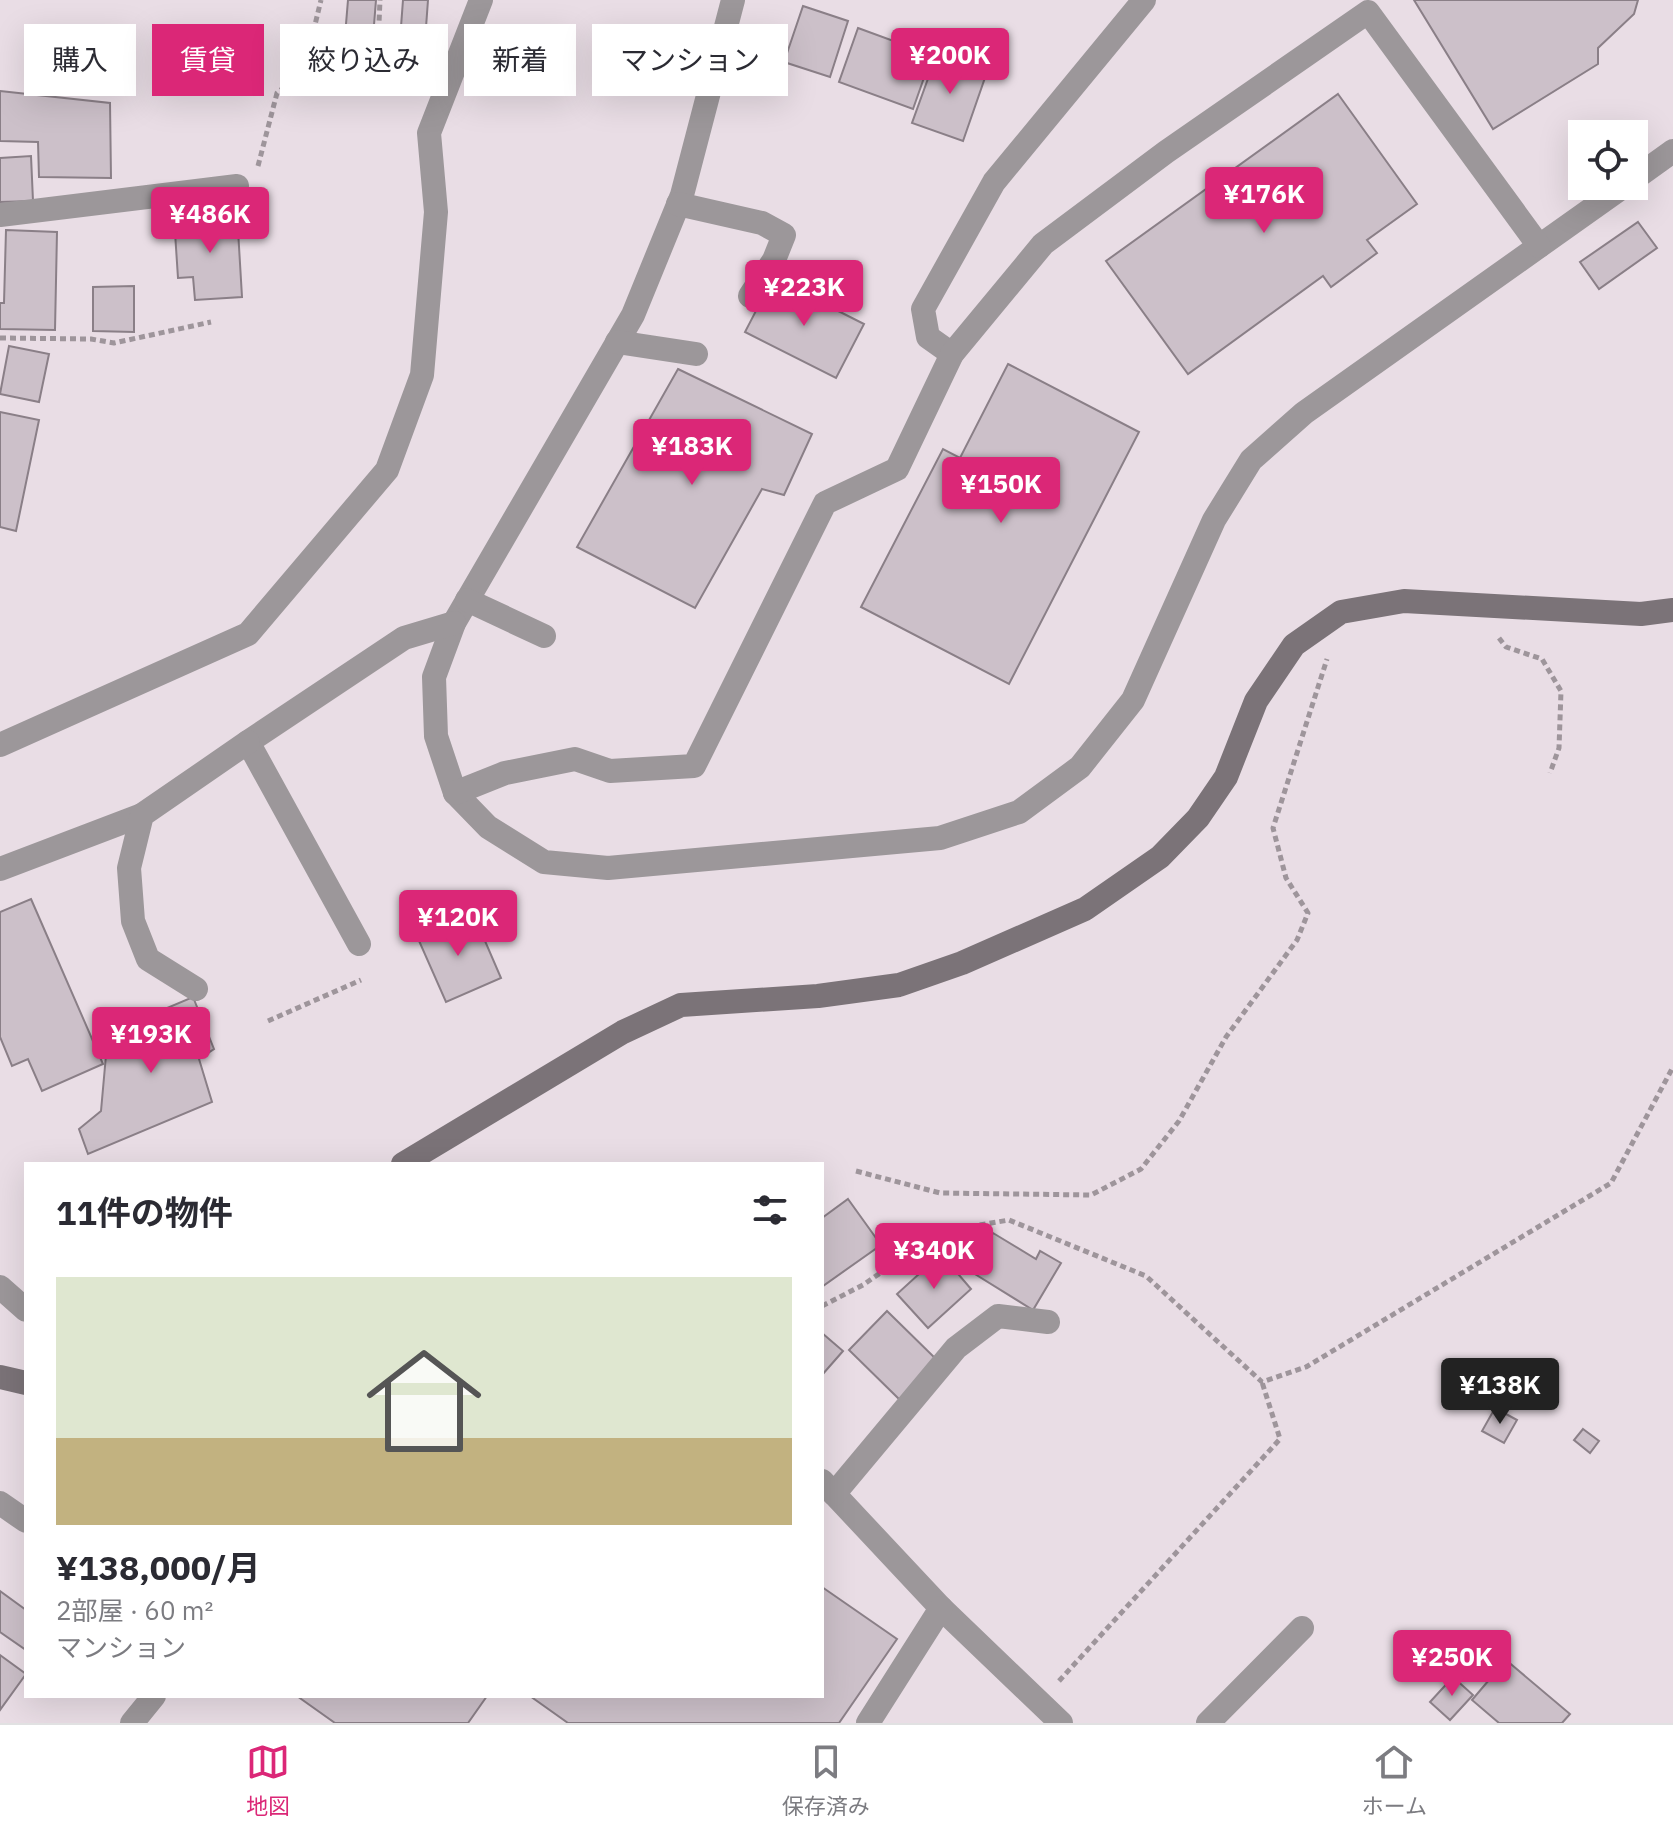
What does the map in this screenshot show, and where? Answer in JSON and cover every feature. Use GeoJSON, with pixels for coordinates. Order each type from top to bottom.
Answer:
{"type":"FeatureCollection","features":[{"type":"Feature","properties":{"kind":"street"},"geometry":{"type":"LineString","coordinates":[[0,745],[248,634],[387,470],[422,375],[436,212],[429,133],[481,0]]}},
{"type":"Feature","properties":{"kind":"street"},"geometry":{"type":"LineString","coordinates":[[733,0],[678,204],[633,315],[454,623],[434,677],[436,736],[455,793],[488,827],[544,862],[608,868],[940,838],[1019,812],[1080,767],[1133,700],[1214,520],[1251,460],[1304,413],[1604,200]]}},
{"type":"Feature","properties":{"kind":"street"},"geometry":{"type":"LineString","coordinates":[[952,354],[928,337],[923,309],[994,182],[1144,0]]}},
{"type":"Feature","properties":{"kind":"street"},"geometry":{"type":"LineString","coordinates":[[455,793],[505,773],[575,759],[610,771],[694,766],[825,503],[897,469],[952,354],[1043,244],[1365,6],[1539,246]]}},
{"type":"Feature","properties":{"kind":"street"},"geometry":{"type":"LineString","coordinates":[[1648,169],[1673,151]]}},
{"type":"Feature","properties":{"kind":"street"},"geometry":{"type":"LineString","coordinates":[[0,215],[237,186]]}},
{"type":"Feature","properties":{"kind":"street"},"geometry":{"type":"LineString","coordinates":[[678,204],[762,223],[784,235],[774,260],[750,296]]}},
{"type":"Feature","properties":{"kind":"street"},"geometry":{"type":"LineString","coordinates":[[617,342],[696,354]]}},
{"type":"Feature","properties":{"kind":"street"},"geometry":{"type":"LineString","coordinates":[[467,600],[544,636]]}},
{"type":"Feature","properties":{"kind":"street"},"geometry":{"type":"LineString","coordinates":[[406,1162],[623,1032],[681,1005],[818,996],[899,985],[962,963],[1085,909],[1160,857],[1198,818],[1226,777],[1256,701],[1294,645],[1341,612],[1404,601],[1641,614],[1673,610]]}},
{"type":"Feature","properties":{"kind":"street"},"geometry":{"type":"LineString","coordinates":[[0,869],[142,815],[404,638],[454,623]]}},
{"type":"Feature","properties":{"kind":"street"},"geometry":{"type":"LineString","coordinates":[[248,742],[359,944]]}},
{"type":"Feature","properties":{"kind":"street"},"geometry":{"type":"LineString","coordinates":[[142,815],[129,868],[133,921],[148,959],[196,989]]}},
{"type":"Feature","properties":{"kind":"street"},"geometry":{"type":"LineString","coordinates":[[0,1287],[24,1308]]}},
{"type":"Feature","properties":{"kind":"street"},"geometry":{"type":"LineString","coordinates":[[1048,1322],[998,1316],[956,1348],[828,1488],[941,1608],[1061,1723]]}},
{"type":"Feature","properties":{"kind":"street"},"geometry":{"type":"LineString","coordinates":[[0,1377],[24,1383]]}},
{"type":"Feature","properties":{"kind":"street"},"geometry":{"type":"LineString","coordinates":[[0,1503],[24,1520]]}},
{"type":"Feature","properties":{"kind":"street"},"geometry":{"type":"LineString","coordinates":[[868,1723],[941,1608]]}},
{"type":"Feature","properties":{"kind":"street"},"geometry":{"type":"LineString","coordinates":[[1208,1723],[1302,1628]]}},
{"type":"Feature","properties":{"kind":"street"},"geometry":{"type":"LineString","coordinates":[[132,1723],[152,1698]]}},
{"type":"Feature","properties":{"kind":"path"},"geometry":{"type":"LineString","coordinates":[[315,24],[321,0]]}},
{"type":"Feature","properties":{"kind":"path"},"geometry":{"type":"LineString","coordinates":[[379,24],[380,0]]}},
{"type":"Feature","properties":{"kind":"path"},"geometry":{"type":"LineString","coordinates":[[237,186],[258,166],[280,90]]}},
{"type":"Feature","properties":{"kind":"path"},"geometry":{"type":"LineString","coordinates":[[0,338],[91,339],[114,343],[211,322]]}},
{"type":"Feature","properties":{"kind":"path"},"geometry":{"type":"LineString","coordinates":[[1469,605],[1506,647],[1542,659],[1561,691],[1559,748],[1550,773]]}},
{"type":"Feature","properties":{"kind":"path"},"geometry":{"type":"LineString","coordinates":[[856,1171],[940,1193],[1091,1195],[1141,1169],[1179,1121],[1226,1037],[1297,940],[1308,913],[1286,878],[1273,828],[1341,612]]}},
{"type":"Feature","properties":{"kind":"path"},"geometry":{"type":"LineString","coordinates":[[268,1021],[361,980]]}},
{"type":"Feature","properties":{"kind":"path"},"geometry":{"type":"LineString","coordinates":[[1262,1382],[1306,1367],[1611,1183],[1673,1067]]}},
{"type":"Feature","properties":{"kind":"path"},"geometry":{"type":"LineString","coordinates":[[824,1305],[863,1285],[939,1232],[1009,1220],[1146,1276],[1262,1382],[1280,1439],[1039,1703]]}},
{"type":"Feature","properties":{"kind":"building"},"geometry":{"type":"Polygon","coordinates":[[[348,0],[376,0],[374,24],[346,24],[348,0]]]}},
{"type":"Feature","properties":{"kind":"building"},"geometry":{"type":"Polygon","coordinates":[[[403,0],[428,0],[426,24],[401,24],[403,0]]]}},
{"type":"Feature","properties":{"kind":"building"},"geometry":{"type":"Polygon","coordinates":[[[1414,0],[1638,0],[1634,14],[1598,48],[1598,64],[1493,129],[1414,0]]]}},
{"type":"Feature","properties":{"kind":"building"},"geometry":{"type":"Polygon","coordinates":[[[803,6],[848,21],[830,77],[788,63],[788,50],[803,6]]]}},
{"type":"Feature","properties":{"kind":"building"},"geometry":{"type":"Polygon","coordinates":[[[858,28],[932,55],[913,109],[839,82],[858,28]]]}},
{"type":"Feature","properties":{"kind":"building"},"geometry":{"type":"Polygon","coordinates":[[[938,51],[988,69],[963,141],[912,123],[938,51]]]}},
{"type":"Feature","properties":{"kind":"building"},"geometry":{"type":"Polygon","coordinates":[[[0,91],[110,103],[111,178],[39,177],[38,142],[0,141],[0,91]]]}},
{"type":"Feature","properties":{"kind":"building"},"geometry":{"type":"Polygon","coordinates":[[[1338,94],[1417,204],[1367,240],[1377,253],[1331,287],[1323,276],[1188,374],[1106,261],[1338,94]]]}},
{"type":"Feature","properties":{"kind":"building"},"geometry":{"type":"Polygon","coordinates":[[[31,156],[33,201],[0,202],[0,158],[31,156]]]}},
{"type":"Feature","properties":{"kind":"building"},"geometry":{"type":"Polygon","coordinates":[[[237,213],[242,297],[195,300],[193,277],[178,278],[174,217],[237,213]]]}},
{"type":"Feature","properties":{"kind":"building"},"geometry":{"type":"Polygon","coordinates":[[[1638,222],[1657,248],[1599,289],[1580,262],[1638,222]]]}},
{"type":"Feature","properties":{"kind":"building"},"geometry":{"type":"Polygon","coordinates":[[[6,230],[57,232],[55,330],[0,329],[0,303],[4,303],[6,230]]]}},
{"type":"Feature","properties":{"kind":"building"},"geometry":{"type":"Polygon","coordinates":[[[773,278],[864,324],[836,378],[745,332],[773,278]]]}},
{"type":"Feature","properties":{"kind":"building"},"geometry":{"type":"Polygon","coordinates":[[[134,286],[134,332],[93,331],[93,287],[134,286]]]}},
{"type":"Feature","properties":{"kind":"building"},"geometry":{"type":"Polygon","coordinates":[[[9,346],[49,354],[39,402],[0,394],[9,346]]]}},
{"type":"Feature","properties":{"kind":"building"},"geometry":{"type":"Polygon","coordinates":[[[1008,364],[1139,432],[1009,684],[861,607],[943,449],[960,458],[1008,364]]]}},
{"type":"Feature","properties":{"kind":"building"},"geometry":{"type":"Polygon","coordinates":[[[678,369],[812,434],[784,495],[762,489],[695,608],[577,547],[678,369]]]}},
{"type":"Feature","properties":{"kind":"building"},"geometry":{"type":"Polygon","coordinates":[[[0,412],[39,420],[16,531],[0,527],[0,412]]]}},
{"type":"Feature","properties":{"kind":"building"},"geometry":{"type":"Polygon","coordinates":[[[31,899],[103,1064],[42,1091],[28,1059],[12,1066],[0,1037],[0,912],[31,899]]]}},
{"type":"Feature","properties":{"kind":"building"},"geometry":{"type":"Polygon","coordinates":[[[449,919],[454,930],[476,920],[501,978],[446,1002],[416,934],[449,919]]]}},
{"type":"Feature","properties":{"kind":"building"},"geometry":{"type":"Polygon","coordinates":[[[193,997],[214,1049],[199,1059],[212,1102],[88,1154],[79,1129],[101,1111],[108,1033],[193,997]]]}},
{"type":"Feature","properties":{"kind":"building"},"geometry":{"type":"Polygon","coordinates":[[[848,1199],[881,1245],[824,1285],[824,1217],[848,1199]]]}},
{"type":"Feature","properties":{"kind":"building"},"geometry":{"type":"Polygon","coordinates":[[[993,1233],[1036,1259],[1040,1251],[1061,1263],[1033,1310],[970,1271],[993,1233]]]}},
{"type":"Feature","properties":{"kind":"building"},"geometry":{"type":"Polygon","coordinates":[[[941,1254],[971,1289],[928,1328],[897,1294],[941,1254]]]}},
{"type":"Feature","properties":{"kind":"building"},"geometry":{"type":"Polygon","coordinates":[[[887,1311],[938,1361],[900,1400],[849,1350],[887,1311]]]}},
{"type":"Feature","properties":{"kind":"building"},"geometry":{"type":"Polygon","coordinates":[[[824,1335],[843,1351],[824,1373],[824,1335]]]}},
{"type":"Feature","properties":{"kind":"building"},"geometry":{"type":"Polygon","coordinates":[[[1495,1408],[1517,1420],[1504,1443],[1482,1431],[1495,1408]]]}},
{"type":"Feature","properties":{"kind":"building"},"geometry":{"type":"Polygon","coordinates":[[[1583,1429],[1599,1441],[1590,1453],[1574,1440],[1583,1429]]]}},
{"type":"Feature","properties":{"kind":"building"},"geometry":{"type":"Polygon","coordinates":[[[824,1588],[897,1639],[839,1723],[568,1723],[533,1698],[824,1698],[824,1588]]]}},
{"type":"Feature","properties":{"kind":"building"},"geometry":{"type":"Polygon","coordinates":[[[0,1591],[24,1609],[24,1649],[0,1632],[0,1591]]]}},
{"type":"Feature","properties":{"kind":"building"},"geometry":{"type":"Polygon","coordinates":[[[0,1655],[24,1673],[24,1677],[0,1710],[0,1655]]]}},
{"type":"Feature","properties":{"kind":"building"},"geometry":{"type":"Polygon","coordinates":[[[1506,1660],[1570,1714],[1562,1723],[1499,1723],[1472,1700],[1506,1660]]]}},
{"type":"Feature","properties":{"kind":"building"},"geometry":{"type":"Polygon","coordinates":[[[1453,1677],[1473,1695],[1450,1720],[1430,1702],[1453,1677]]]}},
{"type":"Feature","properties":{"kind":"building"},"geometry":{"type":"Polygon","coordinates":[[[300,1698],[486,1698],[468,1723],[335,1723],[300,1698]]]}}]}
